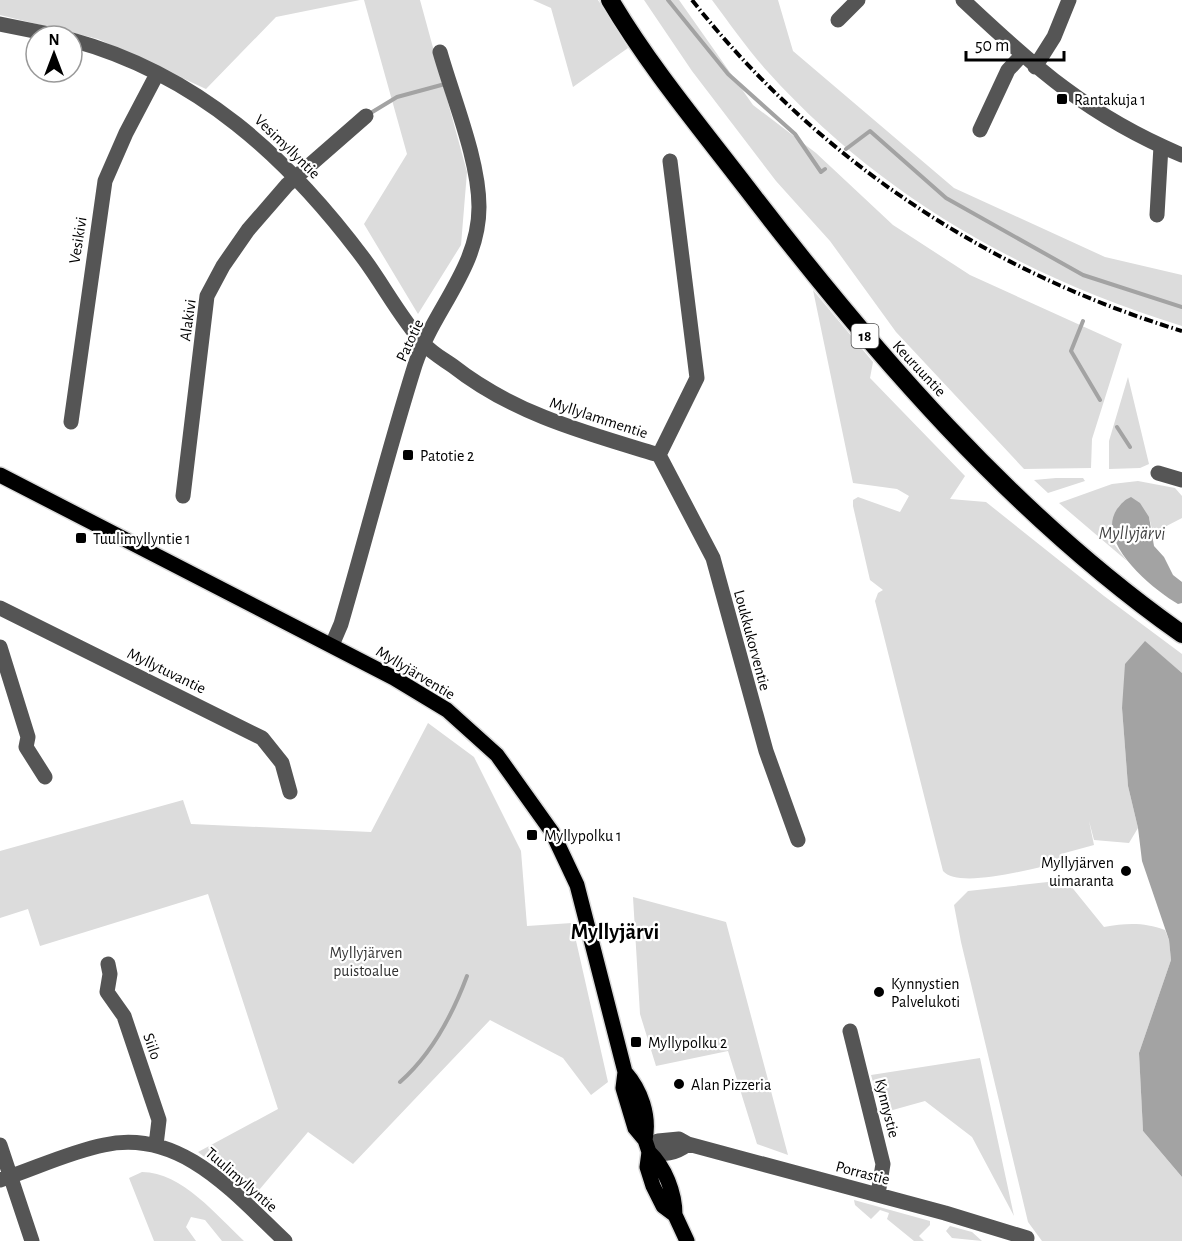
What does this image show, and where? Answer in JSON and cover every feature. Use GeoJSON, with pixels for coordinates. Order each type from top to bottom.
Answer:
{"type":"FeatureCollection","features":[{"type":"Feature","properties":{"kind":"highway","name":"Keuruuntie"},"geometry":{"type":"LineString","coordinates":[[610,0],[698,125],[800,257],[899,377],[1006,485],[1082,555],[1182,634]]}},
{"type":"Feature","properties":{"kind":"main road","name":"Myllyjärventie"},"geometry":{"type":"LineString","coordinates":[[0,475],[332,645],[447,710],[497,755],[552,832],[577,885],[625,1072],[623,1088],[635,1128],[647,1146],[647,1167],[663,1206],[675,1215],[687,1241]]}},
{"type":"Feature","properties":{"kind":"street"},"geometry":{"type":"LineString","coordinates":[[838,20],[858,0]]}},
{"type":"Feature","properties":{"kind":"street"},"geometry":{"type":"LineString","coordinates":[[963,0],[1035,67],[1077,100],[1182,155]]}},
{"type":"Feature","properties":{"kind":"street"},"geometry":{"type":"LineString","coordinates":[[1035,67],[1054,37],[1069,0]]}},
{"type":"Feature","properties":{"kind":"street"},"geometry":{"type":"LineString","coordinates":[[0,24],[24,29]]}},
{"type":"Feature","properties":{"kind":"street","name":"Vesimyllyntie"},"geometry":{"type":"LineString","coordinates":[[84,43],[157,74],[242,126],[297,177],[363,258],[424,344]]}},
{"type":"Feature","properties":{"kind":"street","name":"Patotie"},"geometry":{"type":"LineString","coordinates":[[332,645],[341,624],[415,363],[470,258],[477,234],[479,207],[477,178],[440,52]]}},
{"type":"Feature","properties":{"kind":"street"},"geometry":{"type":"LineString","coordinates":[[980,130],[1008,70],[1022,55]]}},
{"type":"Feature","properties":{"kind":"street","name":"Vesikivi"},"geometry":{"type":"LineString","coordinates":[[71,422],[105,181],[126,133],[157,74]]}},
{"type":"Feature","properties":{"kind":"street","name":"Alakivi"},"geometry":{"type":"LineString","coordinates":[[183,496],[207,296],[223,266],[248,230],[297,177],[366,116]]}},
{"type":"Feature","properties":{"kind":"street"},"geometry":{"type":"LineString","coordinates":[[1157,215],[1161,146]]}},
{"type":"Feature","properties":{"kind":"street","name":"Myllylammentie"},"geometry":{"type":"LineString","coordinates":[[424,344],[480,388],[532,415],[659,455],[698,378],[670,161]]}},
{"type":"Feature","properties":{"kind":"street","name":"Loukkukorventie"},"geometry":{"type":"LineString","coordinates":[[659,455],[712,558],[766,751],[798,840]]}},
{"type":"Feature","properties":{"kind":"street"},"geometry":{"type":"LineString","coordinates":[[1158,473],[1182,480]]}},
{"type":"Feature","properties":{"kind":"street","name":"Myllytuvantie"},"geometry":{"type":"LineString","coordinates":[[0,608],[262,738],[282,763],[290,792]]}},
{"type":"Feature","properties":{"kind":"street"},"geometry":{"type":"LineString","coordinates":[[0,647],[28,737],[26,747],[29,756],[38,764],[45,777]]}},
{"type":"Feature","properties":{"kind":"street","name":"Siilo"},"geometry":{"type":"LineString","coordinates":[[108,964],[110,974],[107,992],[124,1016],[159,1120],[156,1145]]}},
{"type":"Feature","properties":{"kind":"street","name":"Kynnystie"},"geometry":{"type":"LineString","coordinates":[[850,1031],[883,1164],[878,1194]]}},
{"type":"Feature","properties":{"kind":"street","name":"Tuulimyllyntie"},"geometry":{"type":"LineString","coordinates":[[5,1179],[104,1145],[130,1142],[156,1145],[182,1154],[207,1169],[285,1241]]}},
{"type":"Feature","properties":{"kind":"street","name":"Porrastie"},"geometry":{"type":"LineString","coordinates":[[647,1146],[663,1155],[681,1150],[688,1144],[878,1194],[1027,1238]]}},
{"type":"Feature","properties":{"kind":"street"},"geometry":{"type":"LineString","coordinates":[[0,1145],[5,1179],[32,1241]]}},
{"type":"Feature","properties":{"kind":"green space"},"geometry":{"type":"Polygon","coordinates":[[[0,0],[360,0],[276,17],[206,89],[98,39],[84,36],[84,24],[37,24],[0,15],[0,0]]]}},
{"type":"Feature","properties":{"kind":"green space"},"geometry":{"type":"Polygon","coordinates":[[[364,0],[420,0],[467,172],[461,245],[418,314],[364,224],[407,154],[364,0]]]}},
{"type":"Feature","properties":{"kind":"green space"},"geometry":{"type":"Polygon","coordinates":[[[533,0],[598,0],[628,48],[573,87],[551,8],[533,0]]]}},
{"type":"Feature","properties":{"kind":"green space"},"geometry":{"type":"Polygon","coordinates":[[[644,0],[679,0],[753,105],[816,153],[893,225],[970,275],[1122,344],[1092,439],[1091,468],[1024,469],[896,332],[830,241],[776,181],[692,71],[644,0]]]}},
{"type":"Feature","properties":{"kind":"green space"},"geometry":{"type":"Polygon","coordinates":[[[712,0],[778,0],[793,51],[954,188],[1105,257],[1182,275],[1182,326],[1123,306],[1010,257],[957,227],[906,194],[812,117],[761,64],[712,0]]]}},
{"type":"Feature","properties":{"kind":"green space"},"geometry":{"type":"Polygon","coordinates":[[[813,290],[873,362],[870,378],[965,476],[950,499],[986,502],[1104,596],[1182,654],[1182,673],[1145,642],[1122,708],[1128,786],[1138,828],[1129,843],[1094,840],[1089,821],[1094,845],[1061,854],[1063,862],[981,878],[952,876],[943,871],[875,601],[878,593],[883,590],[870,580],[853,506],[853,500],[858,497],[900,512],[909,496],[897,489],[853,483],[813,290]]]}},
{"type":"Feature","properties":{"kind":"green space"},"geometry":{"type":"Polygon","coordinates":[[[1128,377],[1149,464],[1140,468],[1109,469],[1109,441],[1128,377]]]}},
{"type":"Feature","properties":{"kind":"green space"},"geometry":{"type":"Polygon","coordinates":[[[1083,478],[1085,481],[1048,493],[1034,480],[1083,478]]]}},
{"type":"Feature","properties":{"kind":"green space"},"geometry":{"type":"Polygon","coordinates":[[[1138,481],[1175,488],[1182,496],[1182,518],[1153,533],[1149,517],[1114,544],[1127,561],[1059,503],[1112,484],[1138,481]]]}},
{"type":"Feature","properties":{"kind":"green space","name":"Myllyjärven puistoalue"},"geometry":{"type":"Polygon","coordinates":[[[428,723],[474,757],[521,851],[527,926],[572,923],[608,1082],[591,1095],[563,1058],[490,1020],[353,1164],[308,1132],[254,1196],[198,1152],[278,1109],[208,894],[40,946],[28,909],[0,918],[0,851],[183,800],[191,824],[371,832],[428,723]]]}},
{"type":"Feature","properties":{"kind":"green space"},"geometry":{"type":"Polygon","coordinates":[[[1066,880],[1104,927],[1142,924],[1165,930],[1169,940],[1171,960],[1139,1053],[1143,1131],[1182,1177],[1182,1241],[1042,1241],[1028,1222],[954,905],[968,891],[1066,880]]]}},
{"type":"Feature","properties":{"kind":"green space"},"geometry":{"type":"Polygon","coordinates":[[[633,897],[726,922],[788,1155],[757,1144],[728,1051],[656,1066],[640,1014],[633,897]]]}},
{"type":"Feature","properties":{"kind":"green space"},"geometry":{"type":"Polygon","coordinates":[[[980,1058],[1014,1216],[972,1137],[925,1101],[882,1113],[871,1075],[980,1058]]]}},
{"type":"Feature","properties":{"kind":"green space"},"geometry":{"type":"Polygon","coordinates":[[[142,1172],[157,1174],[185,1187],[244,1241],[222,1241],[205,1220],[191,1217],[186,1227],[196,1241],[154,1241],[129,1178],[142,1172]]]}},
{"type":"Feature","properties":{"kind":"green space"},"geometry":{"type":"Polygon","coordinates":[[[854,1200],[930,1221],[930,1225],[919,1236],[924,1241],[914,1241],[887,1219],[889,1213],[880,1210],[871,1219],[855,1205],[854,1200]]]}},
{"type":"Feature","properties":{"kind":"green space"},"geometry":{"type":"Polygon","coordinates":[[[950,1226],[972,1232],[982,1241],[952,1238],[946,1231],[950,1226]]]}},
{"type":"Feature","properties":{"kind":"water","name":"Myllyjärvi"},"geometry":{"type":"Polygon","coordinates":[[[1131,497],[1140,503],[1149,517],[1154,546],[1164,557],[1173,575],[1182,582],[1182,603],[1178,604],[1167,597],[1141,576],[1120,550],[1114,536],[1112,522],[1117,509],[1131,497]]]}},
{"type":"Feature","properties":{"kind":"water"},"geometry":{"type":"Polygon","coordinates":[[[1145,641],[1182,673],[1182,1177],[1143,1131],[1139,1053],[1171,960],[1169,940],[1142,861],[1138,828],[1128,786],[1122,708],[1125,664],[1145,641]]]}},
{"type":"Feature","properties":{"kind":"waterway"},"geometry":{"type":"LineString","coordinates":[[668,0],[728,74],[795,134],[821,172],[825,169]]}},
{"type":"Feature","properties":{"kind":"waterway"},"geometry":{"type":"LineString","coordinates":[[369,114],[397,97],[445,84]]}},
{"type":"Feature","properties":{"kind":"waterway"},"geometry":{"type":"LineString","coordinates":[[846,149],[870,131],[946,198],[1083,275],[1182,307]]}},
{"type":"Feature","properties":{"kind":"waterway"},"geometry":{"type":"LineString","coordinates":[[1083,321],[1071,351],[1100,400]]}},
{"type":"Feature","properties":{"kind":"waterway"},"geometry":{"type":"LineString","coordinates":[[1117,427],[1130,447]]}},
{"type":"Feature","properties":{"kind":"waterway"},"geometry":{"type":"LineString","coordinates":[[400,1082],[422,1059],[440,1034],[467,976]]}},
{"type":"Feature","properties":{"kind":"railway"},"geometry":{"type":"LineString","coordinates":[[692,0],[741,58],[794,111],[851,159],[912,203],[975,243],[1041,277],[1110,306],[1182,331]]}},
{"type":"Feature","properties":{"kind":"place","name":"Rantakuja 1"},"geometry":{"type":"Point","coordinates":[1062,99]}},
{"type":"Feature","properties":{"kind":"place","name":"Patotie 2"},"geometry":{"type":"Point","coordinates":[408,455]}},
{"type":"Feature","properties":{"kind":"place","name":"Tuulimyllyntie 1"},"geometry":{"type":"Point","coordinates":[81,538]}},
{"type":"Feature","properties":{"kind":"place","name":"Myllypolku 1"},"geometry":{"type":"Point","coordinates":[532,835]}},
{"type":"Feature","properties":{"kind":"place","name":"Myllyjärven uimaranta"},"geometry":{"type":"Point","coordinates":[1126,871]}},
{"type":"Feature","properties":{"kind":"place","name":"Kynnystien Palvelukoti"},"geometry":{"type":"Point","coordinates":[879,992]}},
{"type":"Feature","properties":{"kind":"place","name":"Myllypolku 2"},"geometry":{"type":"Point","coordinates":[636,1042]}},
{"type":"Feature","properties":{"kind":"place","name":"Alan Pizzeria"},"geometry":{"type":"Point","coordinates":[679,1084]}},
{"type":"Feature","properties":{"kind":"district","name":"Myllyjärvi"},"geometry":{"type":"Point","coordinates":[615,931]}}]}
